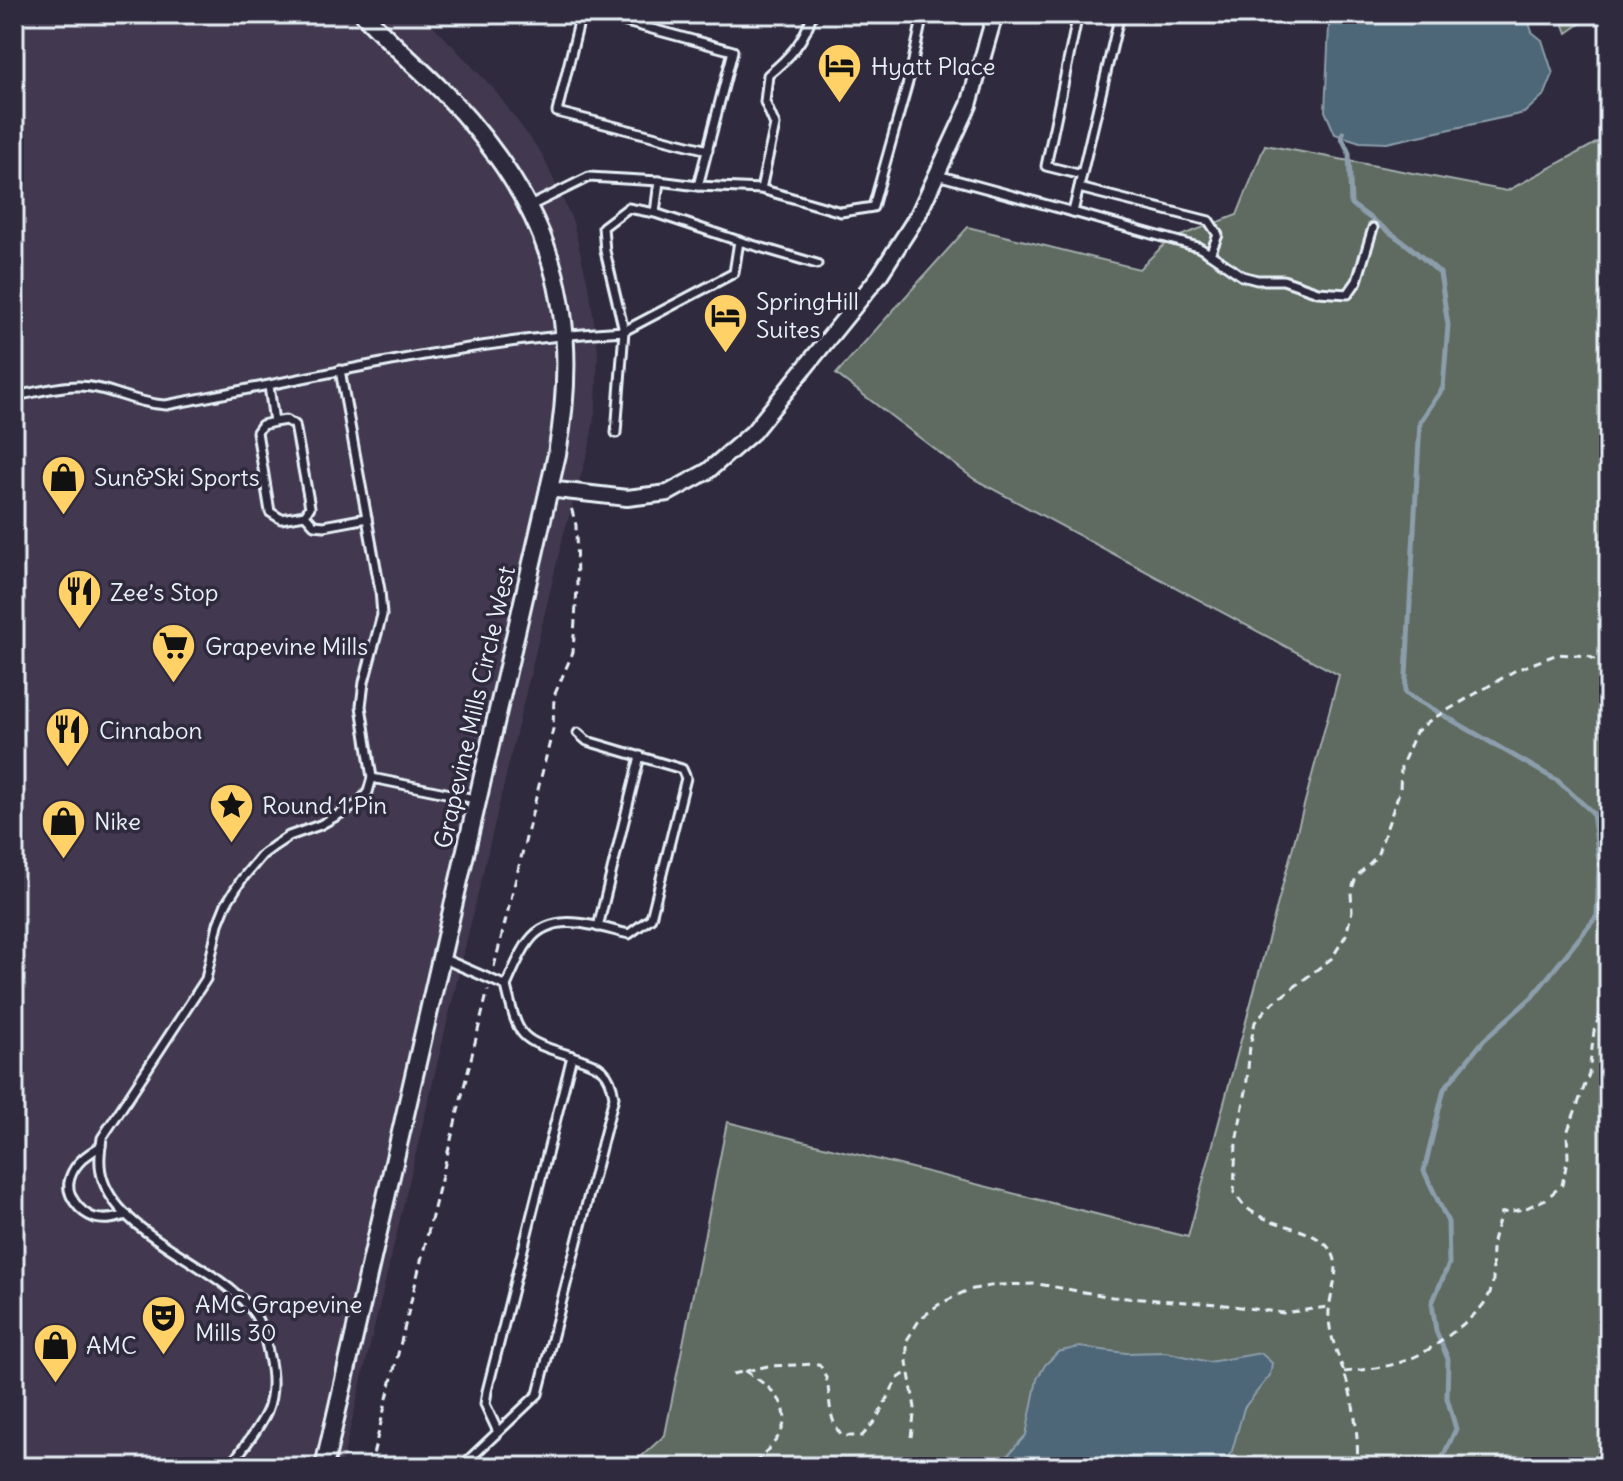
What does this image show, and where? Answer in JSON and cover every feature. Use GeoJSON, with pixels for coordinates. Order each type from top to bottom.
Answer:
{"type":"FeatureCollection","features":[{"type":"Feature","properties":{"kind":"street","name":"Grapevine Mills Circle West"},"geometry":{"type":"LineString","coordinates":[[324,1467],[548,489],[564,415],[567,371],[565,334],[553,261],[541,229],[504,166],[452,101],[364,14]]}},
{"type":"Feature","properties":{"kind":"street"},"geometry":{"type":"LineString","coordinates":[[548,489],[627,498],[668,493],[708,471],[753,432],[879,276],[918,215],[969,105],[995,14]]}},
{"type":"Feature","properties":{"kind":"lane"},"geometry":{"type":"LineString","coordinates":[[581,14],[557,112],[708,150]]}},
{"type":"Feature","properties":{"kind":"lane"},"geometry":{"type":"LineString","coordinates":[[597,14],[733,51],[698,186]]}},
{"type":"Feature","properties":{"kind":"lane"},"geometry":{"type":"LineString","coordinates":[[761,189],[775,125],[765,102],[768,75],[790,57],[808,31],[812,14]]}},
{"type":"Feature","properties":{"kind":"lane"},"geometry":{"type":"LineString","coordinates":[[528,207],[589,177],[761,189],[841,212],[873,207],[910,75],[923,14]]}},
{"type":"Feature","properties":{"kind":"lane"},"geometry":{"type":"LineString","coordinates":[[1078,14],[1046,166],[1082,175]]}},
{"type":"Feature","properties":{"kind":"lane"},"geometry":{"type":"LineString","coordinates":[[1073,212],[1120,14]]}},
{"type":"Feature","properties":{"kind":"lane"},"geometry":{"type":"LineString","coordinates":[[937,175],[1198,247],[1242,276],[1257,280],[1283,280],[1318,292],[1348,294],[1357,281],[1373,228]]}},
{"type":"Feature","properties":{"kind":"lane"},"geometry":{"type":"LineString","coordinates":[[655,213],[659,181]]}},
{"type":"Feature","properties":{"kind":"lane"},"geometry":{"type":"LineString","coordinates":[[1079,188],[1209,221],[1218,235],[1210,254]]}},
{"type":"Feature","properties":{"kind":"lane"},"geometry":{"type":"LineString","coordinates":[[616,433],[624,331],[605,251],[603,227],[628,208],[655,213],[817,264]]}},
{"type":"Feature","properties":{"kind":"lane"},"geometry":{"type":"LineString","coordinates":[[14,396],[76,386],[100,389],[152,405],[166,405],[340,370],[565,334],[624,331],[734,273],[739,241]]}},
{"type":"Feature","properties":{"kind":"lane"},"geometry":{"type":"LineString","coordinates":[[229,1467],[259,1425],[270,1402],[273,1375],[258,1319],[248,1305],[227,1288],[116,1206],[103,1180],[99,1159],[102,1138],[206,979],[218,924],[242,879],[262,855],[289,836],[320,825],[358,804],[368,792],[372,778],[361,706],[364,682],[382,615],[340,370]]}},
{"type":"Feature","properties":{"kind":"lane"},"geometry":{"type":"LineString","coordinates":[[269,386],[274,422]]}},
{"type":"Feature","properties":{"kind":"lane"},"geometry":{"type":"LineString","coordinates":[[286,420],[295,425],[310,507],[305,515],[281,519],[270,512],[257,432],[262,425],[274,422],[286,420]]}},
{"type":"Feature","properties":{"kind":"lane"},"geometry":{"type":"LineString","coordinates":[[305,515],[314,525],[324,526],[367,518]]}},
{"type":"Feature","properties":{"kind":"lane"},"geometry":{"type":"LineString","coordinates":[[461,1467],[538,1394],[614,1097],[612,1081],[600,1066],[533,1044],[525,1038],[515,1025],[506,986],[530,939],[546,926],[561,922],[629,934],[651,918],[686,778],[682,769],[587,741],[578,733]]}},
{"type":"Feature","properties":{"kind":"lane"},"geometry":{"type":"LineString","coordinates":[[598,927],[640,756]]}},
{"type":"Feature","properties":{"kind":"lane"},"geometry":{"type":"LineString","coordinates":[[372,778],[477,800]]}},
{"type":"Feature","properties":{"kind":"lane"},"geometry":{"type":"LineString","coordinates":[[442,958],[506,986]]}},
{"type":"Feature","properties":{"kind":"lane"},"geometry":{"type":"LineString","coordinates":[[498,1432],[485,1404],[487,1391],[572,1056]]}},
{"type":"Feature","properties":{"kind":"lane"},"geometry":{"type":"LineString","coordinates":[[101,1146],[76,1166],[68,1187],[71,1197],[82,1211],[96,1218],[111,1220],[127,1215]]}},
{"type":"Feature","properties":{"kind":"path"},"geometry":{"type":"LineString","coordinates":[[1357,1467],[1354,1421],[1344,1372],[1333,1347],[1328,1307],[1337,1262],[1328,1247],[1310,1235],[1247,1208],[1234,1193],[1236,1142],[1255,1022],[1268,1007],[1332,958],[1346,935],[1356,877],[1377,856],[1386,835],[1400,790],[1401,767],[1416,732],[1429,721],[1516,670],[1558,654],[1588,656],[1609,666]]}},
{"type":"Feature","properties":{"kind":"path"},"geometry":{"type":"LineString","coordinates":[[1344,1372],[1381,1368],[1412,1360],[1431,1350],[1483,1307],[1492,1289],[1492,1249],[1501,1213],[1524,1209],[1546,1199],[1562,1185],[1568,1157],[1567,1133],[1589,1074],[1594,1031],[1605,999],[1609,997]]}},
{"type":"Feature","properties":{"kind":"path"},"geometry":{"type":"LineString","coordinates":[[911,1437],[915,1408],[907,1340],[920,1319],[938,1305],[968,1290],[996,1285],[1038,1284],[1112,1297],[1218,1304],[1283,1313],[1328,1307]]}},
{"type":"Feature","properties":{"kind":"path"},"geometry":{"type":"LineString","coordinates":[[733,1374],[768,1366],[819,1364],[827,1376],[832,1424],[842,1436],[862,1436],[882,1410],[897,1379],[909,1371]]}},
{"type":"Feature","properties":{"kind":"path"},"geometry":{"type":"LineString","coordinates":[[745,1371],[770,1386],[784,1404],[783,1425],[777,1439],[752,1467]]}},
{"type":"Feature","properties":{"kind":"shaded area"},"geometry":{"type":"Polygon","coordinates":[[[14,14],[422,14],[493,88],[542,154],[573,222],[590,293],[598,350],[596,406],[589,448],[563,537],[341,1467],[14,1467],[14,14]]]}},
{"type":"Feature","properties":{"kind":"green space"},"geometry":{"type":"Polygon","coordinates":[[[1560,14],[1594,14],[1567,33],[1560,14]]]}},
{"type":"Feature","properties":{"kind":"green space"},"geometry":{"type":"Polygon","coordinates":[[[1609,136],[1609,1467],[630,1467],[665,1435],[727,1122],[1188,1237],[1339,675],[974,479],[836,374],[968,227],[1139,269],[1169,240],[1237,215],[1265,145],[1507,191],[1609,136]]]}},
{"type":"Feature","properties":{"kind":"water"},"geometry":{"type":"Polygon","coordinates":[[[1317,14],[1526,14],[1532,32],[1542,40],[1553,74],[1545,94],[1524,113],[1387,143],[1360,142],[1335,134],[1325,111],[1329,26],[1317,14]]]}},
{"type":"Feature","properties":{"kind":"water"},"geometry":{"type":"Polygon","coordinates":[[[1079,1347],[1126,1353],[1166,1352],[1209,1362],[1261,1353],[1272,1363],[1270,1375],[1244,1408],[1232,1451],[1221,1467],[997,1467],[1026,1435],[1037,1379],[1045,1365],[1058,1352],[1079,1347]]]}},
{"type":"Feature","properties":{"kind":"waterway"},"geometry":{"type":"LineString","coordinates":[[1343,133],[1341,136],[1349,153],[1351,204],[1440,273],[1448,325],[1443,388],[1420,422],[1405,693],[1558,781],[1593,813],[1599,862],[1597,916],[1532,997],[1484,1040],[1444,1089],[1424,1171],[1448,1222],[1449,1264],[1432,1303],[1436,1331],[1448,1359],[1447,1398],[1456,1429],[1438,1467]]}},
{"type":"Feature","properties":{"kind":"place","name":"Hyatt Place"},"geometry":{"type":"Point","coordinates":[840,105]}},
{"type":"Feature","properties":{"kind":"place","name":"SpringHill Suites"},"geometry":{"type":"Point","coordinates":[725,354]}},
{"type":"Feature","properties":{"kind":"place","name":"Sun&Ski Sports"},"geometry":{"type":"Point","coordinates":[63,516]}},
{"type":"Feature","properties":{"kind":"place","name":"Zee’s Stop"},"geometry":{"type":"Point","coordinates":[79,631]}},
{"type":"Feature","properties":{"kind":"place","name":"Grapevine Mills"},"geometry":{"type":"Point","coordinates":[174,685]}},
{"type":"Feature","properties":{"kind":"place","name":"Cinnabon"},"geometry":{"type":"Point","coordinates":[68,769]}},
{"type":"Feature","properties":{"kind":"place","name":"Round 1 Pin"},"geometry":{"type":"Point","coordinates":[231,844]}},
{"type":"Feature","properties":{"kind":"place","name":"Nike"},"geometry":{"type":"Point","coordinates":[63,860]}},
{"type":"Feature","properties":{"kind":"place","name":"AMC Grapevine Mills 30"},"geometry":{"type":"Point","coordinates":[164,1357]}},
{"type":"Feature","properties":{"kind":"place","name":"AMC"},"geometry":{"type":"Point","coordinates":[55,1384]}}]}
